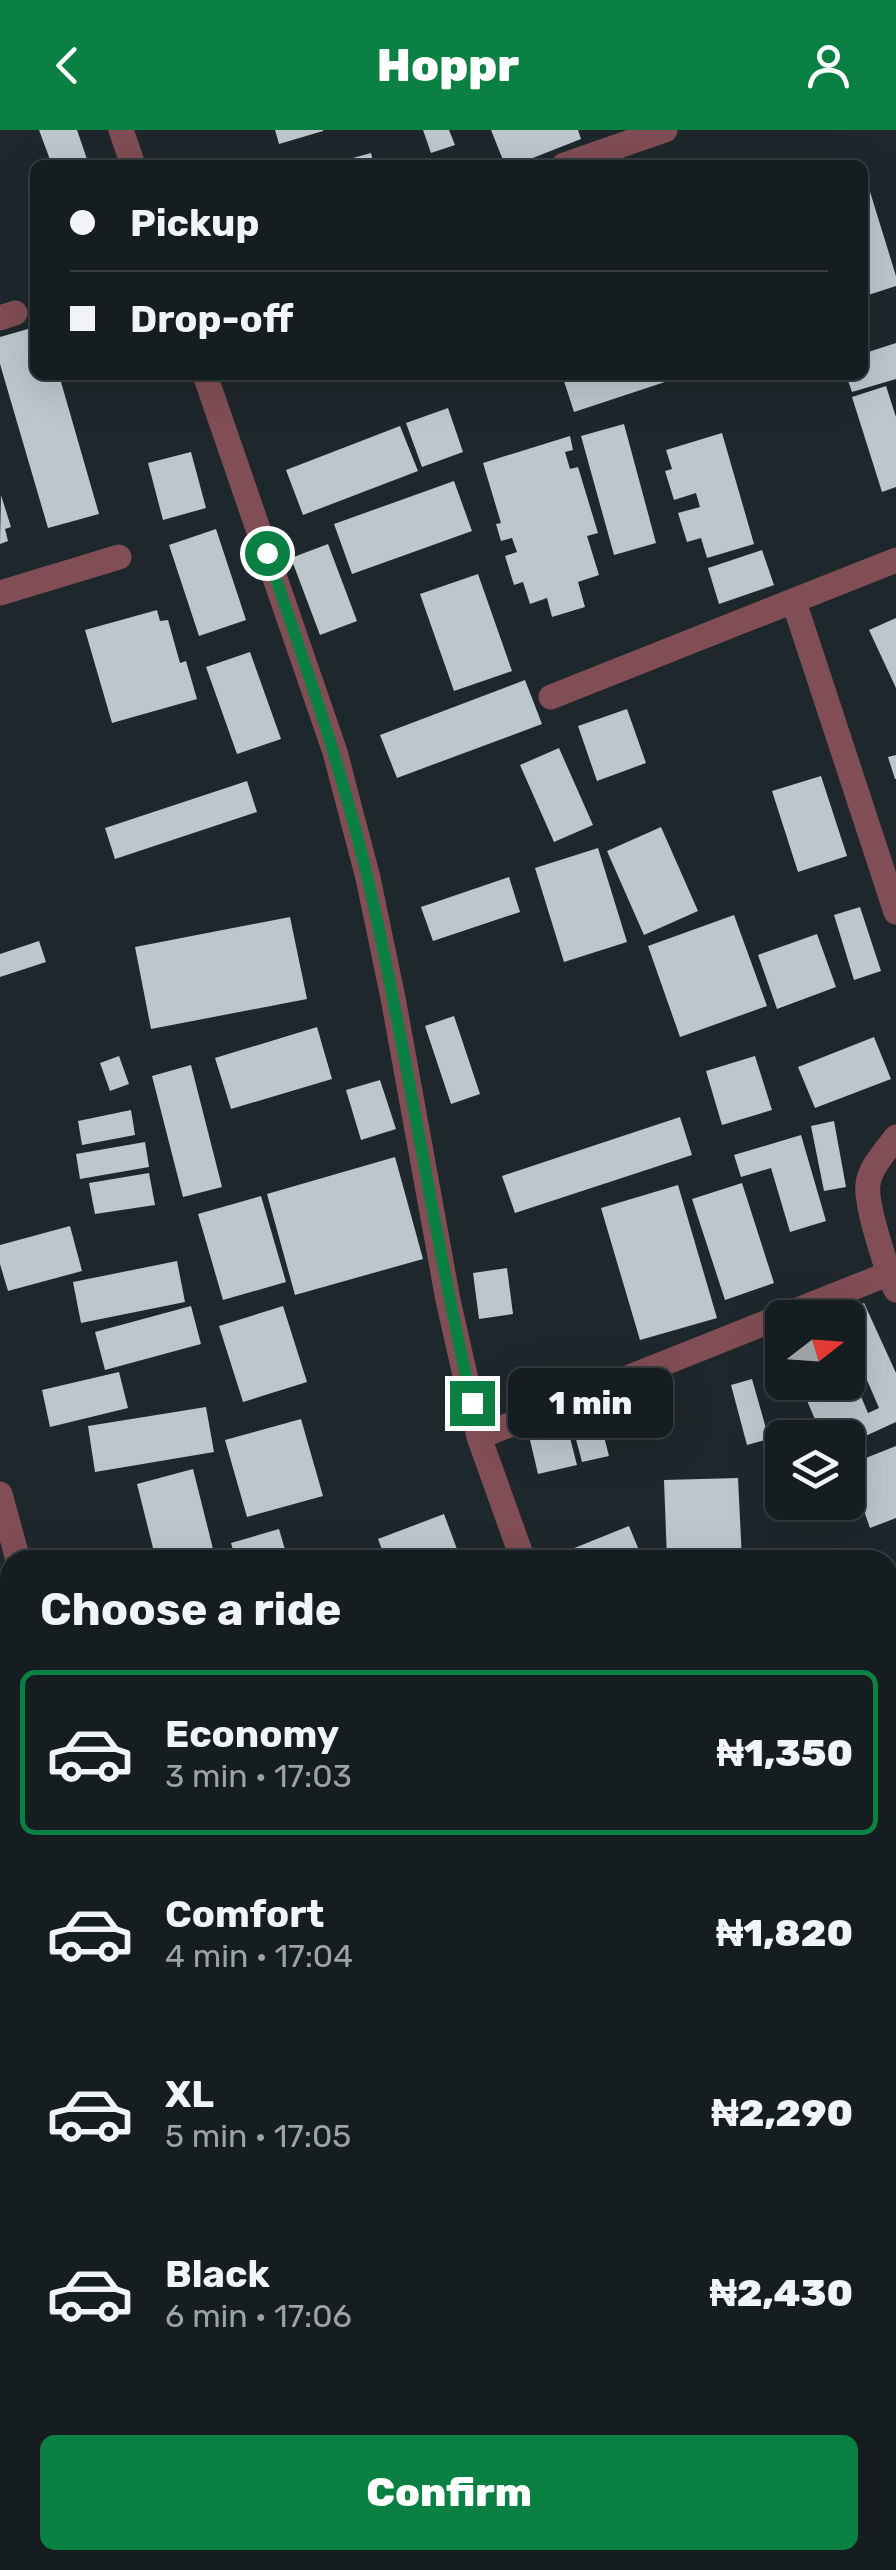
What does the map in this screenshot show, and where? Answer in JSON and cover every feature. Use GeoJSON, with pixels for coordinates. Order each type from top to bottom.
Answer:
{"type":"FeatureCollection","features":[{"type":"Feature","properties":{"kind":"street"},"geometry":{"type":"LineString","coordinates":[[121,130],[131,160]]}},
{"type":"Feature","properties":{"kind":"street"},"geometry":{"type":"LineString","coordinates":[[578,160],[665,130]]}},
{"type":"Feature","properties":{"kind":"street"},"geometry":{"type":"LineString","coordinates":[[207,380],[328,733],[363,860],[393,998],[448,1300],[479,1437],[519,1550]]}},
{"type":"Feature","properties":{"kind":"street"},"geometry":{"type":"LineString","coordinates":[[0,593],[119,557]]}},
{"type":"Feature","properties":{"kind":"street"},"geometry":{"type":"LineString","coordinates":[[552,697],[896,560]]}},
{"type":"Feature","properties":{"kind":"street"},"geometry":{"type":"LineString","coordinates":[[794,602],[896,912]]}},
{"type":"Feature","properties":{"kind":"street"},"geometry":{"type":"LineString","coordinates":[[479,1437],[892,1282],[868,1184],[896,1137]]}},
{"type":"Feature","properties":{"kind":"street"},"geometry":{"type":"LineString","coordinates":[[0,1494],[15,1550]]}},
{"type":"Feature","properties":{"kind":"building"},"geometry":{"type":"Polygon","coordinates":[[[39,130],[77,130],[87,160],[50,160],[39,130]]]}},
{"type":"Feature","properties":{"kind":"building"},"geometry":{"type":"Polygon","coordinates":[[[275,130],[323,130],[323,131],[279,144],[275,130]]]}},
{"type":"Feature","properties":{"kind":"building"},"geometry":{"type":"Polygon","coordinates":[[[423,130],[449,130],[455,145],[431,153],[423,130]]]}},
{"type":"Feature","properties":{"kind":"building"},"geometry":{"type":"Polygon","coordinates":[[[491,130],[578,130],[581,139],[528,160],[503,160],[491,130]]]}},
{"type":"Feature","properties":{"kind":"building"},"geometry":{"type":"Polygon","coordinates":[[[371,153],[373,160],[346,160],[371,153]]]}},
{"type":"Feature","properties":{"kind":"building"},"geometry":{"type":"Polygon","coordinates":[[[868,185],[896,276],[896,286],[868,295],[868,185]]]}},
{"type":"Feature","properties":{"kind":"building"},"geometry":{"type":"Polygon","coordinates":[[[30,328],[30,380],[60,380],[99,514],[48,528],[0,364],[0,337],[30,328]]]}},
{"type":"Feature","properties":{"kind":"building"},"geometry":{"type":"Polygon","coordinates":[[[896,343],[896,379],[852,392],[848,380],[868,380],[868,352],[896,343]]]}},
{"type":"Feature","properties":{"kind":"building"},"geometry":{"type":"Polygon","coordinates":[[[564,380],[671,380],[574,412],[564,380]]]}},
{"type":"Feature","properties":{"kind":"building"},"geometry":{"type":"Polygon","coordinates":[[[886,386],[896,417],[896,487],[882,492],[852,397],[886,386]]]}},
{"type":"Feature","properties":{"kind":"building"},"geometry":{"type":"Polygon","coordinates":[[[448,408],[463,452],[422,467],[406,423],[448,408]]]}},
{"type":"Feature","properties":{"kind":"building"},"geometry":{"type":"Polygon","coordinates":[[[624,424],[656,543],[614,555],[581,436],[624,424]]]}},
{"type":"Feature","properties":{"kind":"building"},"geometry":{"type":"Polygon","coordinates":[[[400,426],[418,471],[303,515],[286,470],[400,426]]]}},
{"type":"Feature","properties":{"kind":"building"},"geometry":{"type":"Polygon","coordinates":[[[722,433],[754,544],[707,558],[701,538],[687,542],[678,513],[700,507],[696,493],[674,500],[665,471],[672,469],[666,450],[722,433]]]}},
{"type":"Feature","properties":{"kind":"building"},"geometry":{"type":"Polygon","coordinates":[[[570,436],[573,450],[565,452],[570,469],[578,467],[598,533],[587,536],[599,575],[578,582],[585,607],[552,617],[547,598],[530,604],[523,582],[514,585],[505,556],[517,552],[512,538],[501,541],[496,524],[501,523],[483,463],[570,436]]]}},
{"type":"Feature","properties":{"kind":"building"},"geometry":{"type":"Polygon","coordinates":[[[191,452],[206,508],[163,520],[148,463],[191,452]]]}},
{"type":"Feature","properties":{"kind":"building"},"geometry":{"type":"Polygon","coordinates":[[[454,481],[472,531],[352,574],[334,524],[454,481]]]}},
{"type":"Feature","properties":{"kind":"building"},"geometry":{"type":"Polygon","coordinates":[[[1,495],[11,527],[5,529],[8,541],[0,544],[1,495]]]}},
{"type":"Feature","properties":{"kind":"building"},"geometry":{"type":"Polygon","coordinates":[[[216,529],[246,620],[199,636],[169,545],[216,529]]]}},
{"type":"Feature","properties":{"kind":"building"},"geometry":{"type":"Polygon","coordinates":[[[328,544],[357,621],[320,635],[291,558],[328,544]]]}},
{"type":"Feature","properties":{"kind":"building"},"geometry":{"type":"Polygon","coordinates":[[[762,550],[774,585],[719,604],[708,568],[762,550]]]}},
{"type":"Feature","properties":{"kind":"building"},"geometry":{"type":"Polygon","coordinates":[[[478,574],[512,671],[454,691],[420,594],[478,574]]]}},
{"type":"Feature","properties":{"kind":"building"},"geometry":{"type":"Polygon","coordinates":[[[157,610],[160,621],[168,620],[180,663],[186,661],[197,699],[112,723],[85,630],[157,610]]]}},
{"type":"Feature","properties":{"kind":"building"},"geometry":{"type":"Polygon","coordinates":[[[896,618],[896,688],[869,630],[896,618]]]}},
{"type":"Feature","properties":{"kind":"building"},"geometry":{"type":"Polygon","coordinates":[[[250,652],[281,739],[237,754],[206,667],[250,652]]]}},
{"type":"Feature","properties":{"kind":"building"},"geometry":{"type":"Polygon","coordinates":[[[525,680],[542,724],[397,778],[380,735],[525,680]]]}},
{"type":"Feature","properties":{"kind":"building"},"geometry":{"type":"Polygon","coordinates":[[[627,709],[646,763],[597,781],[578,726],[627,709]]]}},
{"type":"Feature","properties":{"kind":"building"},"geometry":{"type":"Polygon","coordinates":[[[559,748],[593,825],[554,842],[520,765],[559,748]]]}},
{"type":"Feature","properties":{"kind":"building"},"geometry":{"type":"Polygon","coordinates":[[[896,755],[896,779],[895,779],[888,757],[896,755]]]}},
{"type":"Feature","properties":{"kind":"building"},"geometry":{"type":"Polygon","coordinates":[[[821,776],[847,856],[798,872],[772,791],[821,776]]]}},
{"type":"Feature","properties":{"kind":"building"},"geometry":{"type":"Polygon","coordinates":[[[247,781],[257,812],[115,859],[105,828],[247,781]]]}},
{"type":"Feature","properties":{"kind":"building"},"geometry":{"type":"Polygon","coordinates":[[[661,827],[698,911],[644,935],[607,851],[661,827]]]}},
{"type":"Feature","properties":{"kind":"building"},"geometry":{"type":"Polygon","coordinates":[[[598,848],[627,942],[564,962],[535,868],[598,848]]]}},
{"type":"Feature","properties":{"kind":"building"},"geometry":{"type":"Polygon","coordinates":[[[509,877],[520,912],[433,941],[421,907],[509,877]]]}},
{"type":"Feature","properties":{"kind":"building"},"geometry":{"type":"Polygon","coordinates":[[[860,907],[881,971],[854,980],[834,915],[860,907]]]}},
{"type":"Feature","properties":{"kind":"building"},"geometry":{"type":"Polygon","coordinates":[[[734,915],[767,1006],[680,1037],[648,946],[734,915]]]}},
{"type":"Feature","properties":{"kind":"building"},"geometry":{"type":"Polygon","coordinates":[[[290,917],[307,999],[151,1029],[135,947],[290,917]]]}},
{"type":"Feature","properties":{"kind":"building"},"geometry":{"type":"Polygon","coordinates":[[[817,934],[836,987],[777,1009],[758,955],[817,934]]]}},
{"type":"Feature","properties":{"kind":"building"},"geometry":{"type":"Polygon","coordinates":[[[39,941],[46,962],[0,977],[0,954],[39,941]]]}},
{"type":"Feature","properties":{"kind":"building"},"geometry":{"type":"Polygon","coordinates":[[[454,1016],[480,1094],[451,1104],[425,1026],[454,1016]]]}},
{"type":"Feature","properties":{"kind":"building"},"geometry":{"type":"Polygon","coordinates":[[[317,1027],[332,1079],[231,1109],[215,1058],[317,1027]]]}},
{"type":"Feature","properties":{"kind":"building"},"geometry":{"type":"Polygon","coordinates":[[[874,1037],[891,1079],[815,1108],[798,1067],[874,1037]]]}},
{"type":"Feature","properties":{"kind":"building"},"geometry":{"type":"Polygon","coordinates":[[[119,1056],[129,1084],[110,1091],[100,1063],[119,1056]]]}},
{"type":"Feature","properties":{"kind":"building"},"geometry":{"type":"Polygon","coordinates":[[[755,1056],[772,1110],[722,1125],[706,1071],[755,1056]]]}},
{"type":"Feature","properties":{"kind":"building"},"geometry":{"type":"Polygon","coordinates":[[[191,1065],[222,1187],[183,1197],[152,1076],[191,1065]]]}},
{"type":"Feature","properties":{"kind":"building"},"geometry":{"type":"Polygon","coordinates":[[[380,1080],[396,1129],[361,1140],[346,1090],[380,1080]]]}},
{"type":"Feature","properties":{"kind":"building"},"geometry":{"type":"Polygon","coordinates":[[[131,1110],[135,1135],[82,1145],[78,1121],[131,1110]]]}},
{"type":"Feature","properties":{"kind":"building"},"geometry":{"type":"Polygon","coordinates":[[[680,1117],[692,1155],[515,1213],[502,1176],[680,1117]]]}},
{"type":"Feature","properties":{"kind":"building"},"geometry":{"type":"Polygon","coordinates":[[[834,1121],[846,1187],[824,1191],[811,1126],[834,1121]]]}},
{"type":"Feature","properties":{"kind":"building"},"geometry":{"type":"Polygon","coordinates":[[[801,1135],[826,1221],[790,1232],[771,1168],[741,1177],[734,1155],[801,1135]]]}},
{"type":"Feature","properties":{"kind":"building"},"geometry":{"type":"Polygon","coordinates":[[[145,1142],[149,1167],[80,1179],[76,1154],[145,1142]]]}},
{"type":"Feature","properties":{"kind":"building"},"geometry":{"type":"Polygon","coordinates":[[[395,1157],[423,1259],[295,1295],[267,1194],[395,1157]]]}},
{"type":"Feature","properties":{"kind":"building"},"geometry":{"type":"Polygon","coordinates":[[[149,1173],[155,1205],[95,1214],[89,1183],[149,1173]]]}},
{"type":"Feature","properties":{"kind":"building"},"geometry":{"type":"Polygon","coordinates":[[[742,1183],[774,1283],[725,1300],[692,1199],[742,1183]]]}},
{"type":"Feature","properties":{"kind":"building"},"geometry":{"type":"Polygon","coordinates":[[[678,1185],[717,1318],[640,1340],[601,1208],[678,1185]]]}},
{"type":"Feature","properties":{"kind":"building"},"geometry":{"type":"Polygon","coordinates":[[[261,1196],[286,1282],[223,1300],[198,1214],[261,1196]]]}},
{"type":"Feature","properties":{"kind":"building"},"geometry":{"type":"Polygon","coordinates":[[[70,1226],[82,1271],[8,1291],[0,1264],[0,1245],[70,1226]]]}},
{"type":"Feature","properties":{"kind":"building"},"geometry":{"type":"Polygon","coordinates":[[[177,1261],[185,1302],[81,1323],[73,1282],[177,1261]]]}},
{"type":"Feature","properties":{"kind":"building"},"geometry":{"type":"Polygon","coordinates":[[[507,1268],[513,1314],[479,1319],[473,1273],[507,1268]]]}},
{"type":"Feature","properties":{"kind":"building"},"geometry":{"type":"Polygon","coordinates":[[[865,1305],[896,1373],[896,1422],[865,1436],[865,1420],[815,1420],[807,1400],[862,1400],[868,1413],[879,1408],[865,1375],[865,1305]]]}},
{"type":"Feature","properties":{"kind":"building"},"geometry":{"type":"Polygon","coordinates":[[[191,1306],[201,1344],[105,1370],[95,1332],[191,1306]]]}},
{"type":"Feature","properties":{"kind":"building"},"geometry":{"type":"Polygon","coordinates":[[[283,1306],[307,1382],[243,1402],[219,1326],[283,1306]]]}},
{"type":"Feature","properties":{"kind":"building"},"geometry":{"type":"Polygon","coordinates":[[[119,1372],[128,1408],[50,1427],[42,1390],[119,1372]]]}},
{"type":"Feature","properties":{"kind":"building"},"geometry":{"type":"Polygon","coordinates":[[[752,1379],[765,1425],[765,1440],[747,1445],[731,1385],[752,1379]]]}},
{"type":"Feature","properties":{"kind":"building"},"geometry":{"type":"Polygon","coordinates":[[[666,1394],[675,1416],[644,1431],[634,1408],[666,1394]]]}},
{"type":"Feature","properties":{"kind":"building"},"geometry":{"type":"Polygon","coordinates":[[[206,1407],[214,1452],[95,1472],[88,1426],[206,1407]]]}},
{"type":"Feature","properties":{"kind":"building"},"geometry":{"type":"Polygon","coordinates":[[[301,1419],[323,1496],[247,1517],[225,1440],[301,1419]]]}},
{"type":"Feature","properties":{"kind":"building"},"geometry":{"type":"Polygon","coordinates":[[[600,1421],[609,1456],[582,1462],[573,1428],[600,1421]]]}},
{"type":"Feature","properties":{"kind":"building"},"geometry":{"type":"Polygon","coordinates":[[[568,1430],[577,1465],[538,1474],[530,1440],[568,1430]]]}},
{"type":"Feature","properties":{"kind":"building"},"geometry":{"type":"Polygon","coordinates":[[[896,1446],[896,1518],[870,1528],[865,1514],[865,1458],[896,1446]]]}},
{"type":"Feature","properties":{"kind":"building"},"geometry":{"type":"Polygon","coordinates":[[[193,1469],[213,1550],[154,1550],[137,1484],[193,1469]]]}},
{"type":"Feature","properties":{"kind":"building"},"geometry":{"type":"Polygon","coordinates":[[[738,1478],[742,1550],[667,1550],[664,1480],[738,1478]]]}},
{"type":"Feature","properties":{"kind":"building"},"geometry":{"type":"Polygon","coordinates":[[[444,1514],[457,1550],[382,1550],[378,1539],[444,1514]]]}},
{"type":"Feature","properties":{"kind":"building"},"geometry":{"type":"Polygon","coordinates":[[[629,1526],[639,1550],[569,1550],[629,1526]]]}},
{"type":"Feature","properties":{"kind":"building"},"geometry":{"type":"Polygon","coordinates":[[[279,1529],[285,1550],[233,1550],[231,1543],[279,1529]]]}},
{"type":"Feature","properties":{"kind":"route"},"geometry":{"type":"LineString","coordinates":[[267,553],[334,752],[368,878],[448,1300],[472,1403]]}}]}
